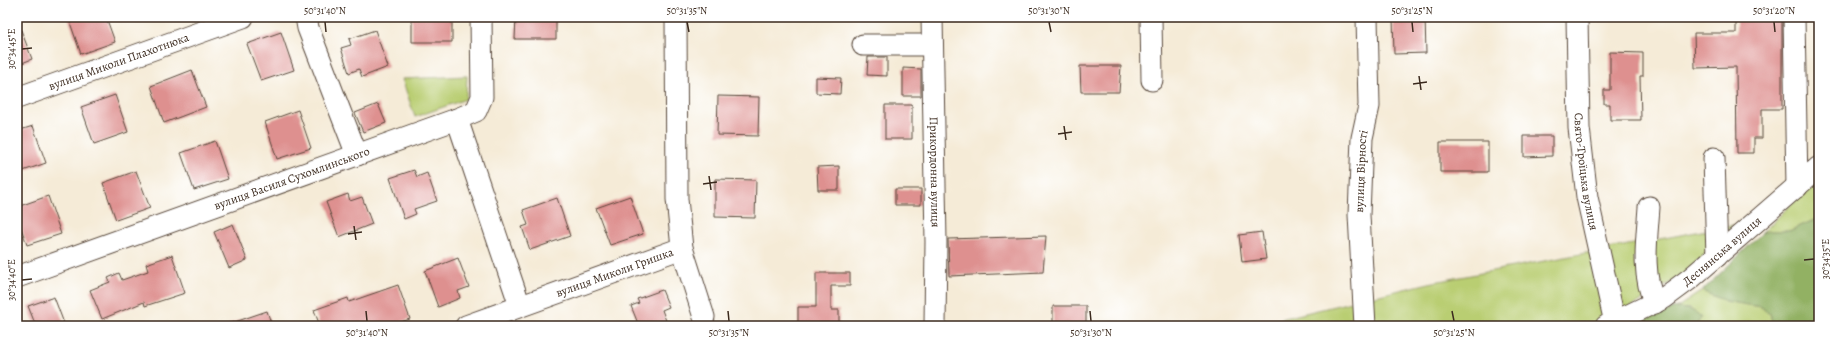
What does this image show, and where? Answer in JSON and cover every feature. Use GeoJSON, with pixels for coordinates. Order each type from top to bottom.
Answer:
{"type":"FeatureCollection","features":[{"type":"Feature","properties":{"kind":"street","name":"вулиця Миколи Плахотнюка"},"geometry":{"type":"LineString","coordinates":[[17,98],[243,17]]}},
{"type":"Feature","properties":{"kind":"street"},"geometry":{"type":"LineString","coordinates":[[306,17],[308,28],[357,155]]}},
{"type":"Feature","properties":{"kind":"street","name":"вулиця Василя Сухомлинського"},"geometry":{"type":"LineString","coordinates":[[17,277],[476,111],[482,97],[481,17]]}},
{"type":"Feature","properties":{"kind":"street","name":"вулиця Миколи Гришка"},"geometry":{"type":"LineString","coordinates":[[466,326],[682,248],[677,199],[676,17]]}},
{"type":"Feature","properties":{"kind":"street","name":"Прикордонна вулиця"},"geometry":{"type":"LineString","coordinates":[[932,17],[936,242],[935,326]]}},
{"type":"Feature","properties":{"kind":"street"},"geometry":{"type":"LineString","coordinates":[[1152,17],[1152,80]]}},
{"type":"Feature","properties":{"kind":"street","name":"вулиця Вірності"},"geometry":{"type":"LineString","coordinates":[[1365,326],[1360,215],[1362,138],[1369,106],[1367,17]]}},
{"type":"Feature","properties":{"kind":"street","name":"Свято-Троїцька вулиця"},"geometry":{"type":"LineString","coordinates":[[1577,17],[1579,128],[1587,198],[1611,324]]}},
{"type":"Feature","properties":{"kind":"street"},"geometry":{"type":"LineString","coordinates":[[1794,17],[1797,187]]}},
{"type":"Feature","properties":{"kind":"street"},"geometry":{"type":"LineString","coordinates":[[863,45],[932,45]]}},
{"type":"Feature","properties":{"kind":"street"},"geometry":{"type":"LineString","coordinates":[[457,119],[520,306]]}},
{"type":"Feature","properties":{"kind":"street"},"geometry":{"type":"LineString","coordinates":[[1714,158],[1717,256]]}},
{"type":"Feature","properties":{"kind":"street","name":"Деснянська вулиця"},"geometry":{"type":"LineString","coordinates":[[1611,324],[1664,298],[1692,278],[1819,167]]}},
{"type":"Feature","properties":{"kind":"street"},"geometry":{"type":"LineString","coordinates":[[1649,207],[1646,269],[1649,290],[1655,303]]}},
{"type":"Feature","properties":{"kind":"street"},"geometry":{"type":"LineString","coordinates":[[682,248],[704,316]]}},
{"type":"Feature","properties":{"kind":"green space"},"geometry":{"type":"Polygon","coordinates":[[[467,76],[466,99],[415,117],[402,79],[467,76]]]}},
{"type":"Feature","properties":{"kind":"green space"},"geometry":{"type":"Polygon","coordinates":[[[1819,177],[1819,218],[1789,231],[1770,231],[1762,233],[1819,177]]]}},
{"type":"Feature","properties":{"kind":"green space"},"geometry":{"type":"Polygon","coordinates":[[[1819,218],[1819,326],[1769,326],[1772,322],[1770,313],[1761,307],[1725,301],[1702,291],[1762,233],[1770,231],[1789,231],[1819,218]]]}},
{"type":"Feature","properties":{"kind":"green space"},"geometry":{"type":"Polygon","coordinates":[[[1733,225],[1690,270],[1620,314],[1585,326],[1252,326],[1429,283],[1733,225]]]}},
{"type":"Feature","properties":{"kind":"green space"},"geometry":{"type":"Polygon","coordinates":[[[1702,291],[1725,301],[1761,307],[1770,313],[1772,322],[1769,326],[1696,326],[1701,318],[1690,309],[1676,308],[1702,291]]]}},
{"type":"Feature","properties":{"kind":"green space"},"geometry":{"type":"Polygon","coordinates":[[[1676,308],[1696,312],[1701,317],[1696,326],[1626,326],[1676,308]]]}},
{"type":"Feature","properties":{"kind":"building"},"geometry":{"type":"Polygon","coordinates":[[[68,17],[106,17],[115,42],[81,54],[68,17]]]}},
{"type":"Feature","properties":{"kind":"building"},"geometry":{"type":"Polygon","coordinates":[[[412,17],[452,17],[452,42],[412,42],[412,17]]]}},
{"type":"Feature","properties":{"kind":"building"},"geometry":{"type":"Polygon","coordinates":[[[516,17],[556,17],[556,39],[515,39],[516,17]]]}},
{"type":"Feature","properties":{"kind":"building"},"geometry":{"type":"Polygon","coordinates":[[[1425,17],[1426,53],[1394,54],[1393,18],[1425,17]]]}},
{"type":"Feature","properties":{"kind":"building"},"geometry":{"type":"Polygon","coordinates":[[[1736,17],[1782,17],[1782,109],[1762,109],[1762,138],[1754,138],[1754,153],[1737,153],[1736,67],[1695,68],[1694,33],[1736,33],[1736,17]]]}},
{"type":"Feature","properties":{"kind":"building"},"geometry":{"type":"Polygon","coordinates":[[[18,22],[32,59],[17,65],[17,23],[18,22]]]}},
{"type":"Feature","properties":{"kind":"building"},"geometry":{"type":"Polygon","coordinates":[[[375,30],[388,67],[362,77],[359,69],[349,73],[341,48],[351,45],[349,39],[375,30]]]}},
{"type":"Feature","properties":{"kind":"building"},"geometry":{"type":"Polygon","coordinates":[[[281,32],[294,70],[261,81],[247,44],[281,32]]]}},
{"type":"Feature","properties":{"kind":"building"},"geometry":{"type":"Polygon","coordinates":[[[1610,52],[1643,53],[1643,76],[1640,76],[1641,120],[1610,120],[1610,104],[1604,104],[1604,90],[1610,90],[1610,52]]]}},
{"type":"Feature","properties":{"kind":"building"},"geometry":{"type":"Polygon","coordinates":[[[868,57],[887,57],[887,76],[867,75],[868,57]]]}},
{"type":"Feature","properties":{"kind":"building"},"geometry":{"type":"Polygon","coordinates":[[[1080,66],[1121,66],[1119,92],[1081,92],[1080,66]]]}},
{"type":"Feature","properties":{"kind":"building"},"geometry":{"type":"Polygon","coordinates":[[[903,68],[921,69],[921,96],[903,96],[903,68]]]}},
{"type":"Feature","properties":{"kind":"building"},"geometry":{"type":"Polygon","coordinates":[[[192,70],[206,107],[164,123],[151,86],[192,70]]]}},
{"type":"Feature","properties":{"kind":"building"},"geometry":{"type":"Polygon","coordinates":[[[816,77],[841,78],[840,94],[816,93],[816,77]]]}},
{"type":"Feature","properties":{"kind":"building"},"geometry":{"type":"Polygon","coordinates":[[[115,95],[128,132],[94,144],[81,107],[115,95]]]}},
{"type":"Feature","properties":{"kind":"building"},"geometry":{"type":"Polygon","coordinates":[[[718,96],[759,97],[758,136],[717,135],[718,96]]]}},
{"type":"Feature","properties":{"kind":"building"},"geometry":{"type":"Polygon","coordinates":[[[378,104],[386,123],[363,132],[355,113],[378,104]]]}},
{"type":"Feature","properties":{"kind":"building"},"geometry":{"type":"Polygon","coordinates":[[[885,105],[912,105],[912,139],[885,139],[885,105]]]}},
{"type":"Feature","properties":{"kind":"building"},"geometry":{"type":"Polygon","coordinates":[[[298,110],[311,148],[277,159],[265,122],[298,110]]]}},
{"type":"Feature","properties":{"kind":"building"},"geometry":{"type":"Polygon","coordinates":[[[33,126],[46,163],[17,173],[17,131],[33,126]]]}},
{"type":"Feature","properties":{"kind":"building"},"geometry":{"type":"Polygon","coordinates":[[[1524,136],[1552,136],[1552,156],[1524,157],[1524,136]]]}},
{"type":"Feature","properties":{"kind":"building"},"geometry":{"type":"Polygon","coordinates":[[[215,141],[228,179],[194,190],[181,153],[215,141]]]}},
{"type":"Feature","properties":{"kind":"building"},"geometry":{"type":"Polygon","coordinates":[[[1440,142],[1488,142],[1488,172],[1440,172],[1440,142]]]}},
{"type":"Feature","properties":{"kind":"building"},"geometry":{"type":"Polygon","coordinates":[[[839,166],[839,190],[818,190],[817,167],[839,166]]]}},
{"type":"Feature","properties":{"kind":"building"},"geometry":{"type":"Polygon","coordinates":[[[414,170],[417,177],[427,173],[437,201],[414,209],[416,214],[404,219],[390,178],[414,170]]]}},
{"type":"Feature","properties":{"kind":"building"},"geometry":{"type":"Polygon","coordinates":[[[136,171],[150,208],[116,220],[103,183],[136,171]]]}},
{"type":"Feature","properties":{"kind":"building"},"geometry":{"type":"Polygon","coordinates":[[[715,179],[756,180],[755,218],[715,217],[715,179]]]}},
{"type":"Feature","properties":{"kind":"building"},"geometry":{"type":"Polygon","coordinates":[[[895,189],[921,189],[921,205],[895,205],[895,189]]]}},
{"type":"Feature","properties":{"kind":"building"},"geometry":{"type":"Polygon","coordinates":[[[348,194],[350,201],[362,197],[372,224],[339,237],[326,202],[348,194]]]}},
{"type":"Feature","properties":{"kind":"building"},"geometry":{"type":"Polygon","coordinates":[[[48,196],[61,234],[27,245],[17,216],[17,207],[48,196]]]}},
{"type":"Feature","properties":{"kind":"building"},"geometry":{"type":"Polygon","coordinates":[[[630,196],[643,234],[610,245],[596,208],[630,196]]]}},
{"type":"Feature","properties":{"kind":"building"},"geometry":{"type":"Polygon","coordinates":[[[557,198],[570,236],[530,250],[522,227],[528,225],[523,210],[557,198]]]}},
{"type":"Feature","properties":{"kind":"building"},"geometry":{"type":"Polygon","coordinates":[[[233,224],[247,260],[229,268],[214,232],[233,224]]]}},
{"type":"Feature","properties":{"kind":"building"},"geometry":{"type":"Polygon","coordinates":[[[1262,232],[1266,259],[1242,262],[1239,235],[1262,232]]]}},
{"type":"Feature","properties":{"kind":"building"},"geometry":{"type":"Polygon","coordinates":[[[1046,236],[1043,272],[949,276],[948,239],[1046,236]]]}},
{"type":"Feature","properties":{"kind":"building"},"geometry":{"type":"Polygon","coordinates":[[[172,255],[185,293],[145,306],[144,302],[102,319],[90,290],[110,282],[108,278],[119,273],[122,280],[148,271],[146,264],[172,255]]]}},
{"type":"Feature","properties":{"kind":"building"},"geometry":{"type":"Polygon","coordinates":[[[458,258],[469,287],[458,291],[460,298],[438,307],[425,271],[458,258]]]}},
{"type":"Feature","properties":{"kind":"building"},"geometry":{"type":"Polygon","coordinates":[[[816,273],[850,273],[850,286],[831,286],[831,310],[839,310],[839,326],[798,326],[798,307],[816,307],[816,273]]]}},
{"type":"Feature","properties":{"kind":"building"},"geometry":{"type":"Polygon","coordinates":[[[398,285],[410,319],[388,326],[320,326],[314,310],[348,298],[349,302],[398,285]]]}},
{"type":"Feature","properties":{"kind":"building"},"geometry":{"type":"Polygon","coordinates":[[[662,290],[669,307],[662,310],[668,326],[639,326],[631,306],[639,303],[637,299],[662,290]]]}},
{"type":"Feature","properties":{"kind":"building"},"geometry":{"type":"Polygon","coordinates":[[[54,297],[65,326],[36,326],[28,306],[54,297]]]}},
{"type":"Feature","properties":{"kind":"building"},"geometry":{"type":"Polygon","coordinates":[[[1053,306],[1086,306],[1086,326],[1053,326],[1053,306]]]}},
{"type":"Feature","properties":{"kind":"building"},"geometry":{"type":"Polygon","coordinates":[[[267,311],[272,326],[229,326],[229,324],[267,311]]]}}]}
